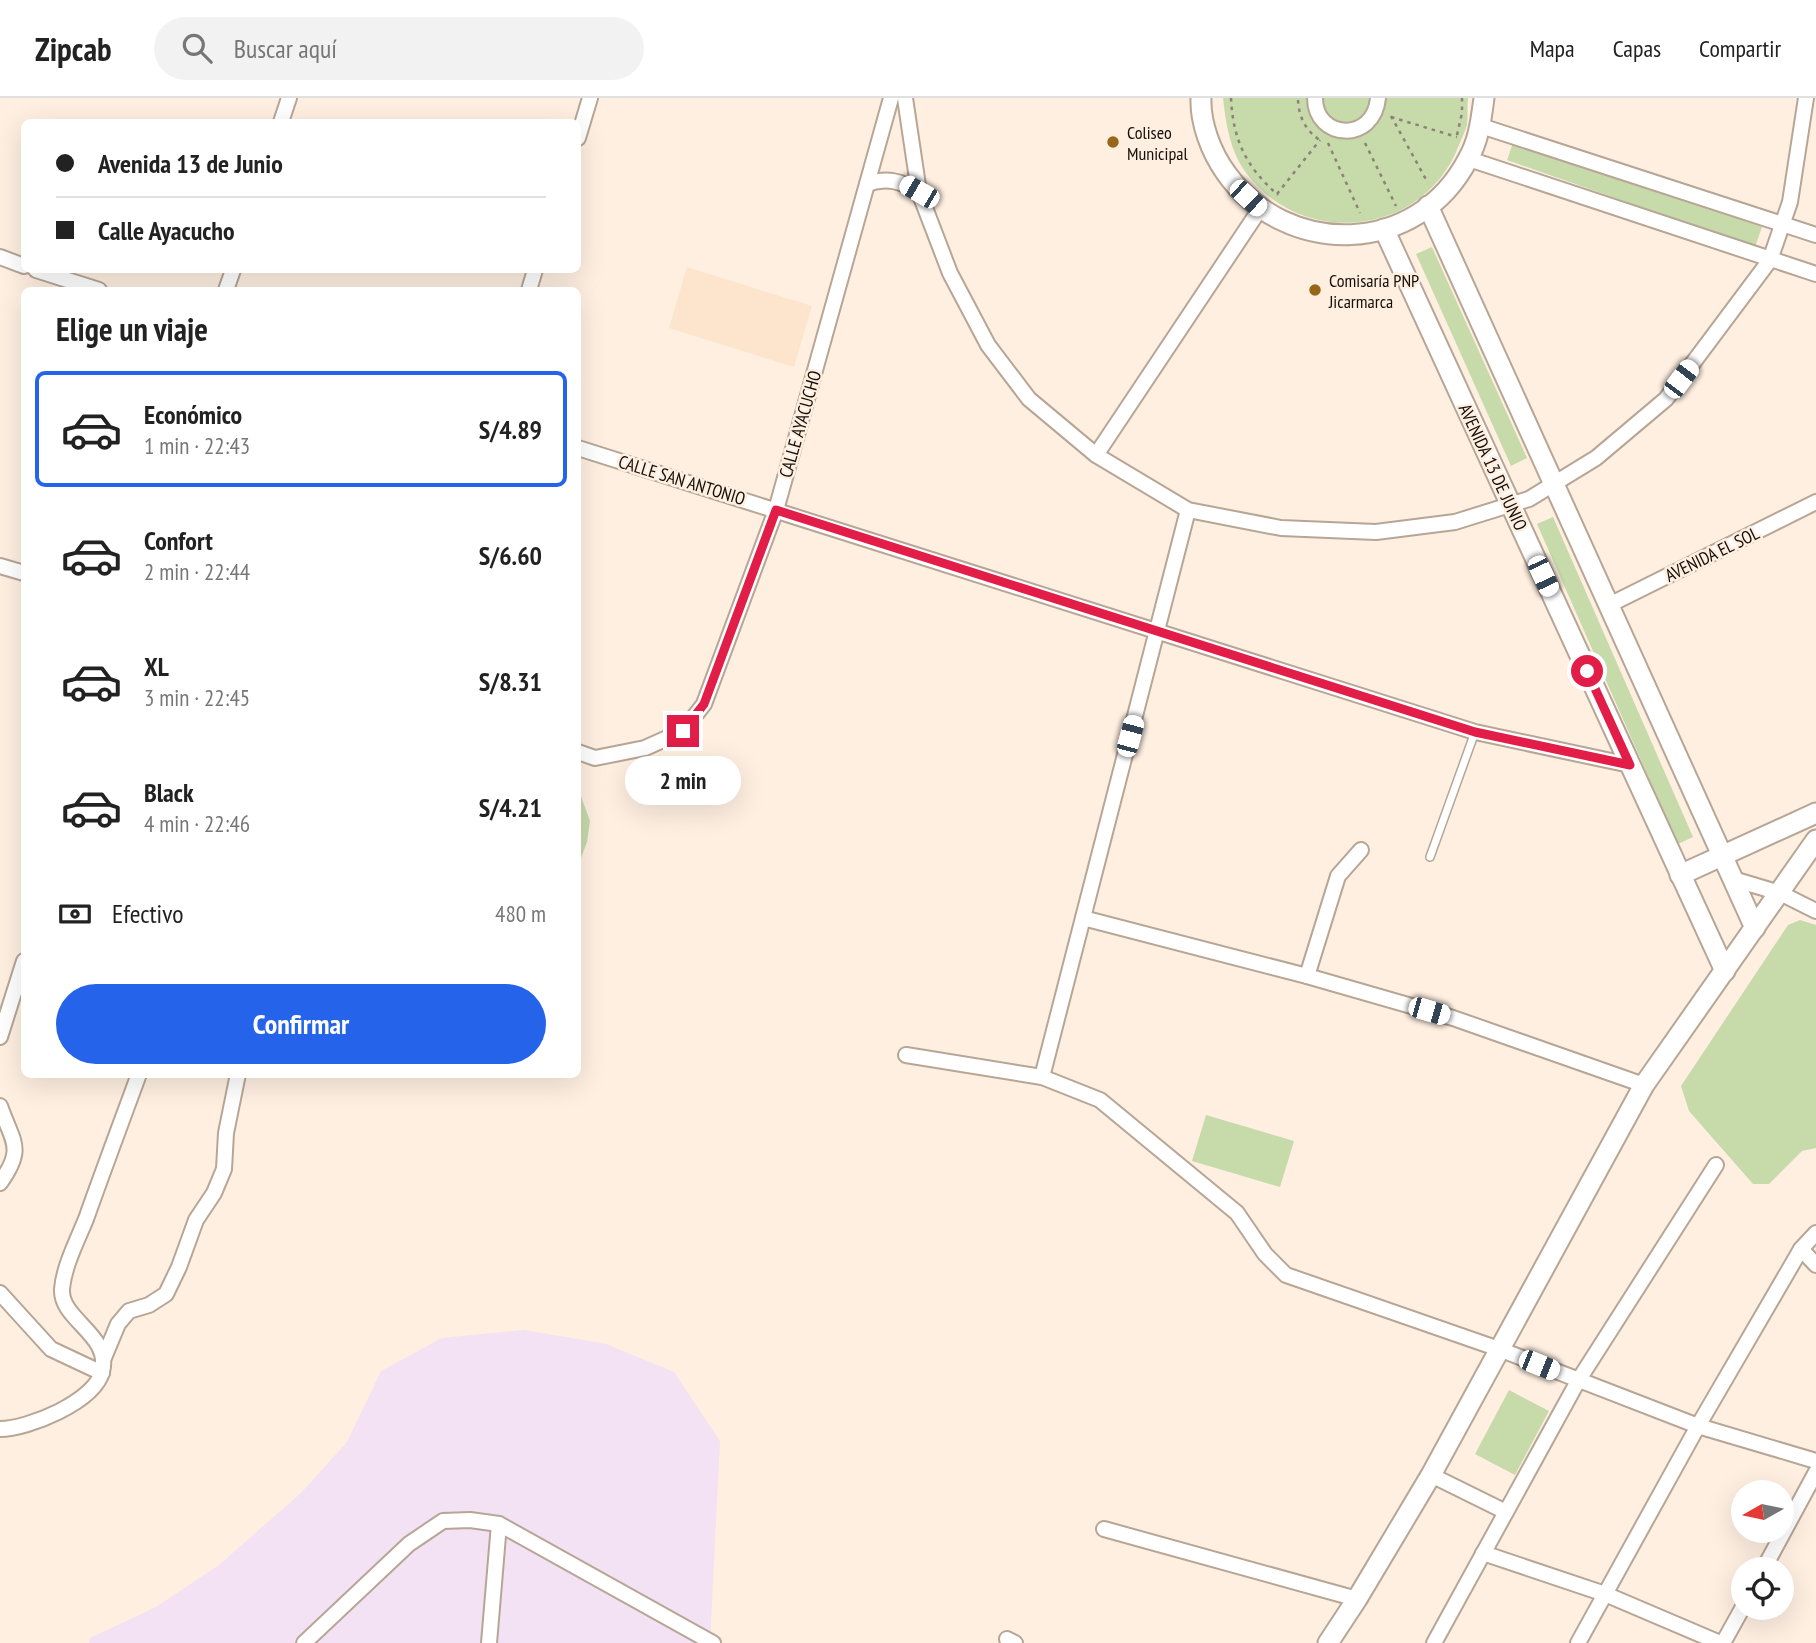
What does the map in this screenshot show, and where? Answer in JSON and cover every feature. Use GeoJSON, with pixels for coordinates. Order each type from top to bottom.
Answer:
{"type":"FeatureCollection","features":[{"type":"Feature","properties":{"kind":"street"},"geometry":{"type":"LineString","coordinates":[[282,119],[289,98]]}},
{"type":"Feature","properties":{"kind":"street"},"geometry":{"type":"LineString","coordinates":[[581,128],[590,98]]}},
{"type":"Feature","properties":{"kind":"street","name":"CALLE AYACUCHO"},"geometry":{"type":"LineString","coordinates":[[581,753],[595,758],[645,748],[683,731],[704,704],[776,510],[891,98]]}},
{"type":"Feature","properties":{"kind":"street"},"geometry":{"type":"LineString","coordinates":[[905,98],[919,192],[950,273],[988,345],[1029,398],[1096,455],[1188,510],[1281,528],[1376,533],[1455,522],[1529,499],[1595,458],[1666,399],[1770,260],[1790,202],[1806,98]]}},
{"type":"Feature","properties":{"kind":"street"},"geometry":{"type":"LineString","coordinates":[[1201,98],[1207,134],[1219,163],[1237,188],[1260,209],[1288,225],[1320,234],[1352,235],[1402,223],[1424,198],[1447,190],[1469,159],[1481,125],[1484,98]]}},
{"type":"Feature","properties":{"kind":"street"},"geometry":{"type":"LineString","coordinates":[[1315,98],[1317,113],[1330,127],[1339,131],[1358,129],[1373,117],[1378,98]]}},
{"type":"Feature","properties":{"kind":"street"},"geometry":{"type":"LineString","coordinates":[[1481,125],[1816,235]]}},
{"type":"Feature","properties":{"kind":"street"},"geometry":{"type":"LineString","coordinates":[[1469,159],[1816,274]]}},
{"type":"Feature","properties":{"kind":"street"},"geometry":{"type":"LineString","coordinates":[[867,184],[881,179],[894,180],[919,192]]}},
{"type":"Feature","properties":{"kind":"street"},"geometry":{"type":"LineString","coordinates":[[1424,198],[1755,928]]}},
{"type":"Feature","properties":{"kind":"street"},"geometry":{"type":"LineString","coordinates":[[1096,455],[1260,209]]}},
{"type":"Feature","properties":{"kind":"street","name":"AVENIDA 13 DE JUNIO"},"geometry":{"type":"LineString","coordinates":[[1384,229],[1725,971]]}},
{"type":"Feature","properties":{"kind":"street"},"geometry":{"type":"LineString","coordinates":[[0,257],[21,264]]}},
{"type":"Feature","properties":{"kind":"street"},"geometry":{"type":"LineString","coordinates":[[45,273],[90,287]]}},
{"type":"Feature","properties":{"kind":"street","name":"CALLE SAN ANTONIO"},"geometry":{"type":"LineString","coordinates":[[581,449],[1475,732],[1630,765]]}},
{"type":"Feature","properties":{"kind":"street","name":"AVENIDA EL SOL"},"geometry":{"type":"LineString","coordinates":[[1609,605],[1816,502]]}},
{"type":"Feature","properties":{"kind":"street"},"geometry":{"type":"LineString","coordinates":[[1042,1077],[1188,510]]}},
{"type":"Feature","properties":{"kind":"street"},"geometry":{"type":"LineString","coordinates":[[0,566],[21,572]]}},
{"type":"Feature","properties":{"kind":"street"},"geometry":{"type":"LineString","coordinates":[[1681,875],[1816,813]]}},
{"type":"Feature","properties":{"kind":"street"},"geometry":{"type":"LineString","coordinates":[[1328,1643],[1357,1600],[1431,1475],[1644,1085],[1816,840]]}},
{"type":"Feature","properties":{"kind":"street"},"geometry":{"type":"LineString","coordinates":[[1307,976],[1338,876],[1361,850]]}},
{"type":"Feature","properties":{"kind":"street"},"geometry":{"type":"LineString","coordinates":[[1733,879],[1780,893],[1816,911]]}},
{"type":"Feature","properties":{"kind":"street"},"geometry":{"type":"LineString","coordinates":[[1083,918],[1307,976],[1453,1018],[1644,1085]]}},
{"type":"Feature","properties":{"kind":"street"},"geometry":{"type":"LineString","coordinates":[[0,1037],[21,977]]}},
{"type":"Feature","properties":{"kind":"street"},"geometry":{"type":"LineString","coordinates":[[906,1055],[1042,1077],[1100,1100],[1237,1213],[1265,1254],[1286,1275],[1499,1349],[1698,1426],[1816,1461]]}},
{"type":"Feature","properties":{"kind":"street"},"geometry":{"type":"LineString","coordinates":[[102,1367],[97,1343],[70,1312],[62,1292],[71,1259],[138,1078]]}},
{"type":"Feature","properties":{"kind":"street"},"geometry":{"type":"LineString","coordinates":[[1,1430],[31,1424],[58,1412],[89,1392],[102,1367],[118,1324],[130,1311],[149,1305],[166,1294],[196,1220],[214,1193],[224,1169],[226,1133],[237,1078]]}},
{"type":"Feature","properties":{"kind":"street"},"geometry":{"type":"LineString","coordinates":[[0,1106],[14,1140],[16,1154],[0,1183]]}},
{"type":"Feature","properties":{"kind":"street"},"geometry":{"type":"LineString","coordinates":[[1434,1643],[1578,1381],[1716,1165]]}},
{"type":"Feature","properties":{"kind":"street"},"geometry":{"type":"LineString","coordinates":[[1578,1643],[1698,1426],[1801,1249],[1816,1233]]}},
{"type":"Feature","properties":{"kind":"street"},"geometry":{"type":"LineString","coordinates":[[1801,1249],[1816,1265]]}},
{"type":"Feature","properties":{"kind":"street"},"geometry":{"type":"LineString","coordinates":[[0,1293],[51,1349],[102,1367]]}},
{"type":"Feature","properties":{"kind":"street"},"geometry":{"type":"LineString","coordinates":[[1770,1557],[1816,1472]]}},
{"type":"Feature","properties":{"kind":"street"},"geometry":{"type":"LineString","coordinates":[[1431,1475],[1506,1512]]}},
{"type":"Feature","properties":{"kind":"street"},"geometry":{"type":"LineString","coordinates":[[304,1643],[410,1544],[443,1521],[470,1520],[499,1524],[713,1643]]}},
{"type":"Feature","properties":{"kind":"street"},"geometry":{"type":"LineString","coordinates":[[489,1643],[499,1524]]}},
{"type":"Feature","properties":{"kind":"street"},"geometry":{"type":"LineString","coordinates":[[1104,1529],[1357,1600]]}},
{"type":"Feature","properties":{"kind":"street"},"geometry":{"type":"LineString","coordinates":[[1483,1553],[1605,1594],[1722,1643],[1735,1620]]}},
{"type":"Feature","properties":{"kind":"lane"},"geometry":{"type":"LineString","coordinates":[[1430,857],[1475,732]]}},
{"type":"Feature","properties":{"kind":"path"},"geometry":{"type":"LineString","coordinates":[[1231,98],[1232,120],[1240,148],[1256,174],[1287,200]]}},
{"type":"Feature","properties":{"kind":"path"},"geometry":{"type":"LineString","coordinates":[[1298,98],[1302,121],[1320,140],[1328,143],[1362,216],[1351,217]]}},
{"type":"Feature","properties":{"kind":"path"},"geometry":{"type":"LineString","coordinates":[[1391,117],[1457,137],[1462,98]]}},
{"type":"Feature","properties":{"kind":"path"},"geometry":{"type":"LineString","coordinates":[[1393,106],[1391,117],[1428,183],[1424,198]]}},
{"type":"Feature","properties":{"kind":"path"},"geometry":{"type":"LineString","coordinates":[[1358,129],[1396,206]]}},
{"type":"Feature","properties":{"kind":"path"},"geometry":{"type":"LineString","coordinates":[[1277,194],[1320,140]]}},
{"type":"Feature","properties":{"kind":"path"},"geometry":{"type":"LineString","coordinates":[[1388,209],[1405,201]]}},
{"type":"Feature","properties":{"kind":"shaded area"},"geometry":{"type":"Polygon","coordinates":[[[687,267],[812,306],[794,367],[669,328],[687,267]]]}},
{"type":"Feature","properties":{"kind":"shaded area"},"geometry":{"type":"Polygon","coordinates":[[[524,1330],[606,1344],[674,1372],[720,1441],[710,1643],[89,1643],[90,1638],[156,1607],[219,1565],[301,1493],[347,1442],[381,1371],[442,1338],[524,1330]]]}},
{"type":"Feature","properties":{"kind":"green space"},"geometry":{"type":"Polygon","coordinates":[[[1223,98],[1468,98],[1467,125],[1443,175],[1420,198],[1392,214],[1362,222],[1331,222],[1300,214],[1271,198],[1247,174],[1227,128],[1223,98]]]}},
{"type":"Feature","properties":{"kind":"green space"},"geometry":{"type":"Polygon","coordinates":[[[1514,140],[1762,227],[1755,247],[1507,160],[1514,140]]]}},
{"type":"Feature","properties":{"kind":"green space"},"geometry":{"type":"Polygon","coordinates":[[[1432,247],[1527,458],[1511,466],[1416,254],[1432,247]]]}},
{"type":"Feature","properties":{"kind":"green space"},"geometry":{"type":"Polygon","coordinates":[[[1553,517],[1693,837],[1678,844],[1537,524],[1553,517]]]}},
{"type":"Feature","properties":{"kind":"green space"},"geometry":{"type":"Polygon","coordinates":[[[581,796],[590,821],[581,858],[581,796]]]}},
{"type":"Feature","properties":{"kind":"green space"},"geometry":{"type":"Polygon","coordinates":[[[1800,920],[1816,925],[1816,1148],[1802,1151],[1769,1184],[1753,1184],[1689,1111],[1681,1086],[1788,925],[1800,920]]]}},
{"type":"Feature","properties":{"kind":"green space"},"geometry":{"type":"Polygon","coordinates":[[[1206,1115],[1294,1141],[1280,1187],[1192,1161],[1206,1115]]]}},
{"type":"Feature","properties":{"kind":"green space"},"geometry":{"type":"Polygon","coordinates":[[[1509,1390],[1549,1411],[1515,1475],[1475,1454],[1509,1390]]]}},
{"type":"Feature","properties":{"kind":"place","name":"Coliseo Municipal"},"geometry":{"type":"Point","coordinates":[1113,142]}},
{"type":"Feature","properties":{"kind":"place","name":"Comisaría PNP Jicarmarca"},"geometry":{"type":"Point","coordinates":[1315,290]}},
{"type":"Feature","properties":{"kind":"route"},"geometry":{"type":"LineString","coordinates":[[683,731],[704,704],[776,510],[1475,732],[1630,765],[1587,671]]}}]}
